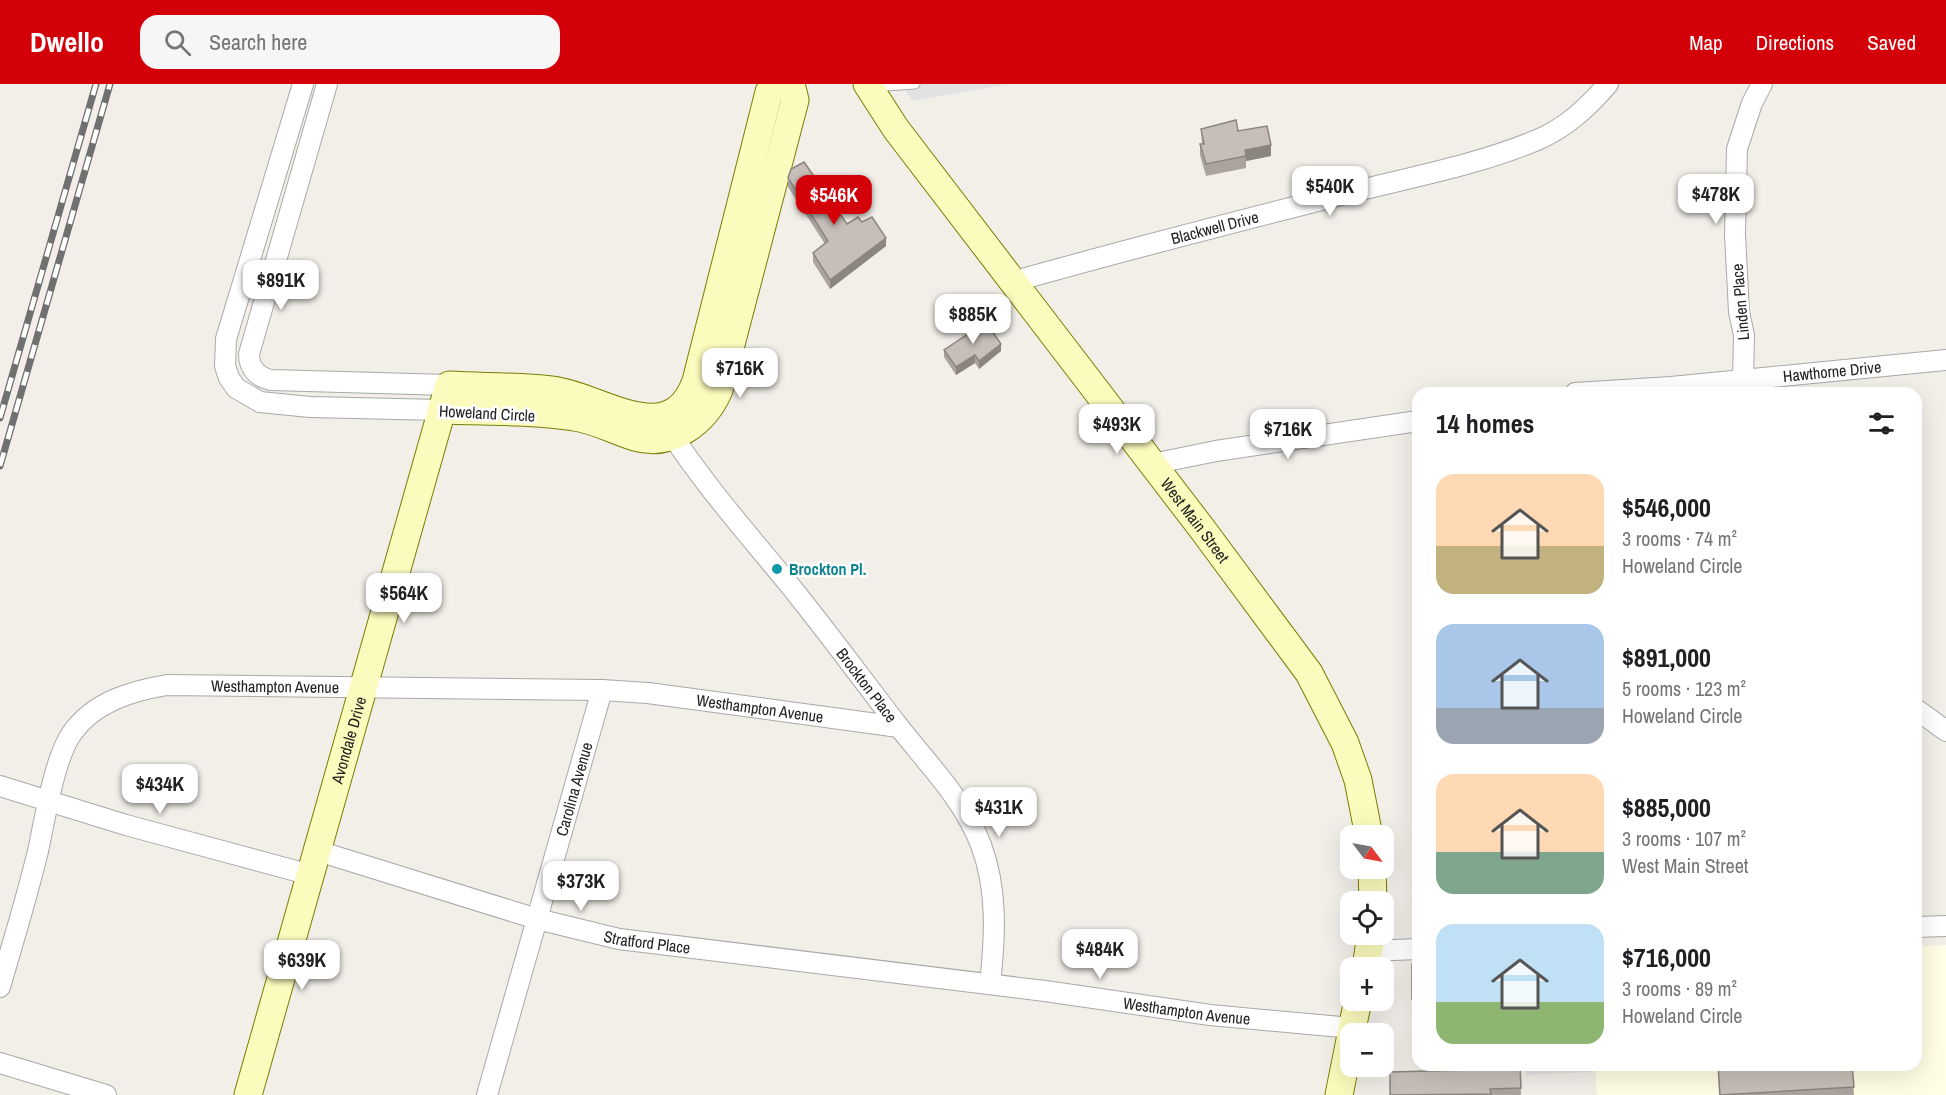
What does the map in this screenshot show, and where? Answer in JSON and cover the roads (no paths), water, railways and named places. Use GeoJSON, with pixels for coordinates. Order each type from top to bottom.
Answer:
{"type":"FeatureCollection","features":[{"type":"Feature","properties":{"kind":"street","name":"Howeland Circle"},"geometry":{"type":"LineString","coordinates":[[303,84],[226,339],[225,366],[229,378],[236,388],[260,402],[310,407],[445,398]]}},
{"type":"Feature","properties":{"kind":"street","name":"Howeland Circle"},"geometry":{"type":"LineString","coordinates":[[327,84],[249,354],[252,369],[265,379],[316,381],[574,417],[637,437],[654,439],[667,427],[702,419],[712,406],[745,240],[770,92],[774,84]]}},
{"type":"Feature","properties":{"kind":"street","name":"Howeland Circle"},"geometry":{"type":"LineString","coordinates":[[745,240],[795,100],[791,84]]}},
{"type":"Feature","properties":{"kind":"street","name":"Blackwell Drive"},"geometry":{"type":"LineString","coordinates":[[1012,282],[1134,248],[1482,159],[1539,139],[1568,123],[1608,84]]}},
{"type":"Feature","properties":{"kind":"street","name":"Linden Place"},"geometry":{"type":"LineString","coordinates":[[1743,380],[1744,335],[1739,312],[1735,234],[1737,149],[1752,103],[1762,84]]}},
{"type":"Feature","properties":{"kind":"street","name":"West Main Street"},"geometry":{"type":"LineString","coordinates":[[867,86],[896,129],[1309,673],[1345,743],[1358,780],[1367,825]]}},
{"type":"Feature","properties":{"kind":"street"},"geometry":{"type":"LineString","coordinates":[[237,302],[262,309]]}},
{"type":"Feature","properties":{"kind":"street","name":"Hawthorne Drive"},"geometry":{"type":"LineString","coordinates":[[1693,387],[1946,360]]}},
{"type":"Feature","properties":{"kind":"street"},"geometry":{"type":"LineString","coordinates":[[310,407],[316,381]]}},
{"type":"Feature","properties":{"kind":"street","name":"Avondale Drive"},"geometry":{"type":"LineString","coordinates":[[248,1095],[445,398]]}},
{"type":"Feature","properties":{"kind":"street"},"geometry":{"type":"LineString","coordinates":[[1152,464],[1216,451],[1412,422]]}},
{"type":"Feature","properties":{"kind":"street","name":"Brockton Place"},"geometry":{"type":"LineString","coordinates":[[667,427],[713,490],[844,652],[899,727],[955,797],[982,847],[994,908],[994,943],[990,984]]}},
{"type":"Feature","properties":{"kind":"street","name":"Westhampton Avenue"},"geometry":{"type":"LineString","coordinates":[[0,987],[63,750],[71,734],[83,720],[119,697],[142,689],[167,685],[602,690],[659,694],[899,727]]}},
{"type":"Feature","properties":{"kind":"street","name":"Carolina Avenue"},"geometry":{"type":"LineString","coordinates":[[487,1095],[602,690]]}},
{"type":"Feature","properties":{"kind":"street"},"geometry":{"type":"LineString","coordinates":[[1922,713],[1946,731]]}},
{"type":"Feature","properties":{"kind":"street","name":"Stratford Place"},"geometry":{"type":"LineString","coordinates":[[0,786],[177,839],[315,863],[620,939],[844,966]]}},
{"type":"Feature","properties":{"kind":"street"},"geometry":{"type":"LineString","coordinates":[[1922,927],[1946,926]]}},
{"type":"Feature","properties":{"kind":"street"},"geometry":{"type":"LineString","coordinates":[[1369,951],[1412,949]]}},
{"type":"Feature","properties":{"kind":"street","name":"Westhampton Avenue"},"geometry":{"type":"LineString","coordinates":[[844,966],[1340,1033]]}},
{"type":"Feature","properties":{"kind":"street"},"geometry":{"type":"LineString","coordinates":[[0,1063],[106,1095]]}},
{"type":"Feature","properties":{"kind":"street"},"geometry":{"type":"LineString","coordinates":[[1339,1095],[1343,1077]]}},
{"type":"Feature","properties":{"kind":"lane"},"geometry":{"type":"LineString","coordinates":[[867,86],[915,84]]}},
{"type":"Feature","properties":{"kind":"railway"},"geometry":{"type":"LineString","coordinates":[[0,418],[96,84]]}},
{"type":"Feature","properties":{"kind":"railway"},"geometry":{"type":"LineString","coordinates":[[0,466],[110,84]]}},
{"type":"Feature","properties":{"kind":"place","name":"Brockton Pl."},"geometry":{"type":"Point","coordinates":[777,569]}}]}
